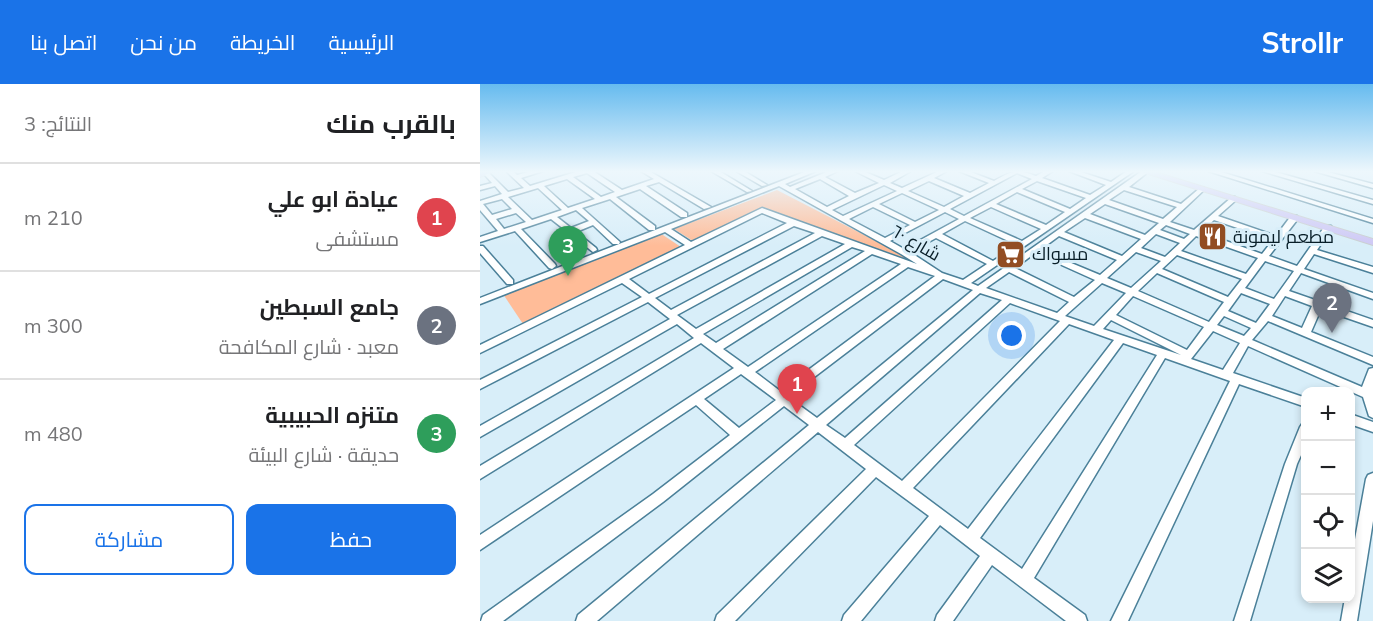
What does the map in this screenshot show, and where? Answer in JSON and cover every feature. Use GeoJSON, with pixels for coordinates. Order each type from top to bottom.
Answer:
{"type":"FeatureCollection","features":[{"type":"Feature","properties":{"kind":"main road"},"geometry":{"type":"LineString","coordinates":[[1233,196],[1373,234]]}},
{"type":"Feature","properties":{"kind":"main road"},"geometry":{"type":"LineString","coordinates":[[1235,196],[1294,218],[1373,242]]}},
{"type":"Feature","properties":{"kind":"street"},"geometry":{"type":"LineString","coordinates":[[502,196],[480,204],[503,232]]}},
{"type":"Feature","properties":{"kind":"street"},"geometry":{"type":"LineString","coordinates":[[506,196],[531,223]]}},
{"type":"Feature","properties":{"kind":"street"},"geometry":{"type":"LineString","coordinates":[[550,196],[567,211]]}},
{"type":"Feature","properties":{"kind":"street"},"geometry":{"type":"LineString","coordinates":[[595,196],[600,200]]}},
{"type":"Feature","properties":{"kind":"street"},"geometry":{"type":"LineString","coordinates":[[480,240],[611,196]]}},
{"type":"Feature","properties":{"kind":"street"},"geometry":{"type":"LineString","coordinates":[[611,196],[652,228]]}},
{"type":"Feature","properties":{"kind":"street"},"geometry":{"type":"LineString","coordinates":[[656,196],[684,215]]}},
{"type":"Feature","properties":{"kind":"street"},"geometry":{"type":"LineString","coordinates":[[660,199],[668,196]]}},
{"type":"Feature","properties":{"kind":"street"},"geometry":{"type":"LineString","coordinates":[[687,196],[706,207]]}},
{"type":"Feature","properties":{"kind":"street"},"geometry":{"type":"LineString","coordinates":[[480,301],[552,266],[684,215],[741,196]]}},
{"type":"Feature","properties":{"kind":"street"},"geometry":{"type":"LineString","coordinates":[[480,294],[664,228],[742,196]]}},
{"type":"Feature","properties":{"kind":"street"},"geometry":{"type":"LineString","coordinates":[[749,196],[762,210],[793,223],[1163,354],[1187,358]]}},
{"type":"Feature","properties":{"kind":"street","name":"شارع ٦٠"},"geometry":{"type":"LineString","coordinates":[[802,196],[904,252],[941,276]]}},
{"type":"Feature","properties":{"kind":"street"},"geometry":{"type":"LineString","coordinates":[[826,210],[851,196]]}},
{"type":"Feature","properties":{"kind":"street"},"geometry":{"type":"LineString","coordinates":[[842,219],[891,196]]}},
{"type":"Feature","properties":{"kind":"street"},"geometry":{"type":"LineString","coordinates":[[913,196],[1022,244]]}},
{"type":"Feature","properties":{"kind":"street"},"geometry":{"type":"LineString","coordinates":[[885,242],[914,224],[970,196]]}},
{"type":"Feature","properties":{"kind":"street"},"geometry":{"type":"LineString","coordinates":[[1032,196],[1071,212]]}},
{"type":"Feature","properties":{"kind":"street"},"geometry":{"type":"LineString","coordinates":[[1086,196],[1091,198]]}},
{"type":"Feature","properties":{"kind":"street"},"geometry":{"type":"LineString","coordinates":[[964,284],[1094,196]]}},
{"type":"Feature","properties":{"kind":"street"},"geometry":{"type":"LineString","coordinates":[[584,621],[979,289],[1111,196]]}},
{"type":"Feature","properties":{"kind":"street"},"geometry":{"type":"LineString","coordinates":[[1150,196],[1183,207]]}},
{"type":"Feature","properties":{"kind":"street"},"geometry":{"type":"LineString","coordinates":[[903,489],[1076,302],[1195,196]]}},
{"type":"Feature","properties":{"kind":"street"},"geometry":{"type":"LineString","coordinates":[[1290,196],[1373,221]]}},
{"type":"Feature","properties":{"kind":"street"},"geometry":{"type":"LineString","coordinates":[[1354,196],[1373,202]]}},
{"type":"Feature","properties":{"kind":"street"},"geometry":{"type":"LineString","coordinates":[[1361,196],[1373,207]]}},
{"type":"Feature","properties":{"kind":"street"},"geometry":{"type":"LineString","coordinates":[[904,252],[1004,197]]}},
{"type":"Feature","properties":{"kind":"street"},"geometry":{"type":"LineString","coordinates":[[1096,330],[1193,233],[1241,198]]}},
{"type":"Feature","properties":{"kind":"street"},"geometry":{"type":"LineString","coordinates":[[1104,201],[1373,296]]}},
{"type":"Feature","properties":{"kind":"street"},"geometry":{"type":"LineString","coordinates":[[873,204],[914,224]]}},
{"type":"Feature","properties":{"kind":"street"},"geometry":{"type":"LineString","coordinates":[[991,204],[1046,228]]}},
{"type":"Feature","properties":{"kind":"street"},"geometry":{"type":"LineString","coordinates":[[578,207],[616,242]]}},
{"type":"Feature","properties":{"kind":"street"},"geometry":{"type":"LineString","coordinates":[[491,218],[517,210]]}},
{"type":"Feature","properties":{"kind":"street"},"geometry":{"type":"LineString","coordinates":[[480,349],[762,210]]}},
{"type":"Feature","properties":{"kind":"street"},"geometry":{"type":"LineString","coordinates":[[1084,215],[1146,238]]}},
{"type":"Feature","properties":{"kind":"street"},"geometry":{"type":"LineString","coordinates":[[552,216],[593,250]]}},
{"type":"Feature","properties":{"kind":"street"},"geometry":{"type":"LineString","coordinates":[[1213,217],[1278,239]]}},
{"type":"Feature","properties":{"kind":"street"},"geometry":{"type":"LineString","coordinates":[[1062,218],[1074,222]]}},
{"type":"Feature","properties":{"kind":"street"},"geometry":{"type":"LineString","coordinates":[[1187,358],[1294,218]]}},
{"type":"Feature","properties":{"kind":"street"},"geometry":{"type":"LineString","coordinates":[[570,231],[594,222]]}},
{"type":"Feature","properties":{"kind":"street"},"geometry":{"type":"LineString","coordinates":[[480,385],[793,223]]}},
{"type":"Feature","properties":{"kind":"street"},"geometry":{"type":"LineString","coordinates":[[516,228],[552,266]]}},
{"type":"Feature","properties":{"kind":"street"},"geometry":{"type":"LineString","coordinates":[[664,228],[691,245]]}},
{"type":"Feature","properties":{"kind":"street"},"geometry":{"type":"LineString","coordinates":[[1119,621],[1246,341],[1266,317],[1328,228]]}},
{"type":"Feature","properties":{"kind":"street"},"geometry":{"type":"LineString","coordinates":[[902,231],[923,242]]}},
{"type":"Feature","properties":{"kind":"street"},"geometry":{"type":"LineString","coordinates":[[1155,231],[1185,242]]}},
{"type":"Feature","properties":{"kind":"street"},"geometry":{"type":"LineString","coordinates":[[480,432],[821,233]]}},
{"type":"Feature","properties":{"kind":"street"},"geometry":{"type":"LineString","coordinates":[[1059,233],[1123,259]]}},
{"type":"Feature","properties":{"kind":"street"},"geometry":{"type":"LineString","coordinates":[[937,235],[993,264]]}},
{"type":"Feature","properties":{"kind":"street"},"geometry":{"type":"LineString","coordinates":[[480,473],[698,336],[851,244]]}},
{"type":"Feature","properties":{"kind":"street"},"geometry":{"type":"LineString","coordinates":[[1134,248],[1166,260]]}},
{"type":"Feature","properties":{"kind":"street"},"geometry":{"type":"LineString","coordinates":[[480,249],[484,260],[510,282]]}},
{"type":"Feature","properties":{"kind":"street"},"geometry":{"type":"LineString","coordinates":[[1034,250],[1368,394]]}},
{"type":"Feature","properties":{"kind":"street"},"geometry":{"type":"LineString","coordinates":[[715,349],[871,251]]}},
{"type":"Feature","properties":{"kind":"street"},"geometry":{"type":"LineString","coordinates":[[1175,251],[1248,278]]}},
{"type":"Feature","properties":{"kind":"street"},"geometry":{"type":"LineString","coordinates":[[1312,251],[1373,270]]}},
{"type":"Feature","properties":{"kind":"street"},"geometry":{"type":"LineString","coordinates":[[480,543],[696,399],[744,371],[907,264]]}},
{"type":"Feature","properties":{"kind":"street"},"geometry":{"type":"LineString","coordinates":[[1008,268],[1076,302]]}},
{"type":"Feature","properties":{"kind":"street"},"geometry":{"type":"LineString","coordinates":[[1157,270],[1230,301]]}},
{"type":"Feature","properties":{"kind":"street"},"geometry":{"type":"LineString","coordinates":[[489,621],[739,436],[782,399],[941,276]]}},
{"type":"Feature","properties":{"kind":"street"},"geometry":{"type":"LineString","coordinates":[[623,279],[1078,621]]}},
{"type":"Feature","properties":{"kind":"street"},"geometry":{"type":"LineString","coordinates":[[1239,289],[1276,303]]}},
{"type":"Feature","properties":{"kind":"street"},"geometry":{"type":"LineString","coordinates":[[1284,292],[1373,324]]}},
{"type":"Feature","properties":{"kind":"street"},"geometry":{"type":"LineString","coordinates":[[845,446],[1008,300]]}},
{"type":"Feature","properties":{"kind":"street"},"geometry":{"type":"LineString","coordinates":[[1305,333],[1318,304]]}},
{"type":"Feature","properties":{"kind":"street"},"geometry":{"type":"LineString","coordinates":[[1222,312],[1257,327]]}},
{"type":"Feature","properties":{"kind":"street"},"geometry":{"type":"LineString","coordinates":[[1110,316],[1187,358],[1231,377],[1301,402]]}},
{"type":"Feature","properties":{"kind":"street"},"geometry":{"type":"LineString","coordinates":[[1266,317],[1373,361]]}},
{"type":"Feature","properties":{"kind":"street"},"geometry":{"type":"LineString","coordinates":[[970,539],[1120,339]]}},
{"type":"Feature","properties":{"kind":"street"},"geometry":{"type":"LineString","coordinates":[[1024,580],[1163,354]]}},
{"type":"Feature","properties":{"kind":"street"},"geometry":{"type":"LineString","coordinates":[[1373,372],[1368,384],[1373,413]]}},
{"type":"Feature","properties":{"kind":"street"},"geometry":{"type":"LineString","coordinates":[[696,399],[739,436]]}},
{"type":"Feature","properties":{"kind":"street"},"geometry":{"type":"LineString","coordinates":[[1355,421],[1373,427]]}},
{"type":"Feature","properties":{"kind":"street"},"geometry":{"type":"LineString","coordinates":[[1242,621],[1301,438]]}},
{"type":"Feature","properties":{"kind":"street"},"geometry":{"type":"LineString","coordinates":[[723,621],[876,468]]}},
{"type":"Feature","properties":{"kind":"street"},"geometry":{"type":"LineString","coordinates":[[1349,621],[1373,479]]}},
{"type":"Feature","properties":{"kind":"street"},"geometry":{"type":"LineString","coordinates":[[850,621],[938,516]]}},
{"type":"Feature","properties":{"kind":"street"},"geometry":{"type":"LineString","coordinates":[[943,621],[990,554]]}},
{"type":"Feature","properties":{"kind":"shaded area"},"geometry":{"type":"Polygon","coordinates":[[[761,196],[789,196],[905,257],[903,259],[757,211],[693,241],[674,229],[761,196]]]}},
{"type":"Feature","properties":{"kind":"shaded area"},"geometry":{"type":"Polygon","coordinates":[[[660,233],[684,249],[525,327],[503,294],[660,233]]]}},
{"type":"Feature","properties":{"kind":"place","name":"مطعم ليمونة"},"geometry":{"type":"Point","coordinates":[1212,237]}},
{"type":"Feature","properties":{"kind":"place","name":"مسواك"},"geometry":{"type":"Point","coordinates":[1011,254]}},
{"type":"Feature","properties":{"kind":"place","name":"متنزه الحبيبية"},"geometry":{"type":"Point","coordinates":[568,276]}},
{"type":"Feature","properties":{"kind":"place","name":"جامع السبطين"},"geometry":{"type":"Point","coordinates":[1332,333]}},
{"type":"Feature","properties":{"kind":"place","name":"عيادة ابو علي"},"geometry":{"type":"Point","coordinates":[797,414]}}]}
